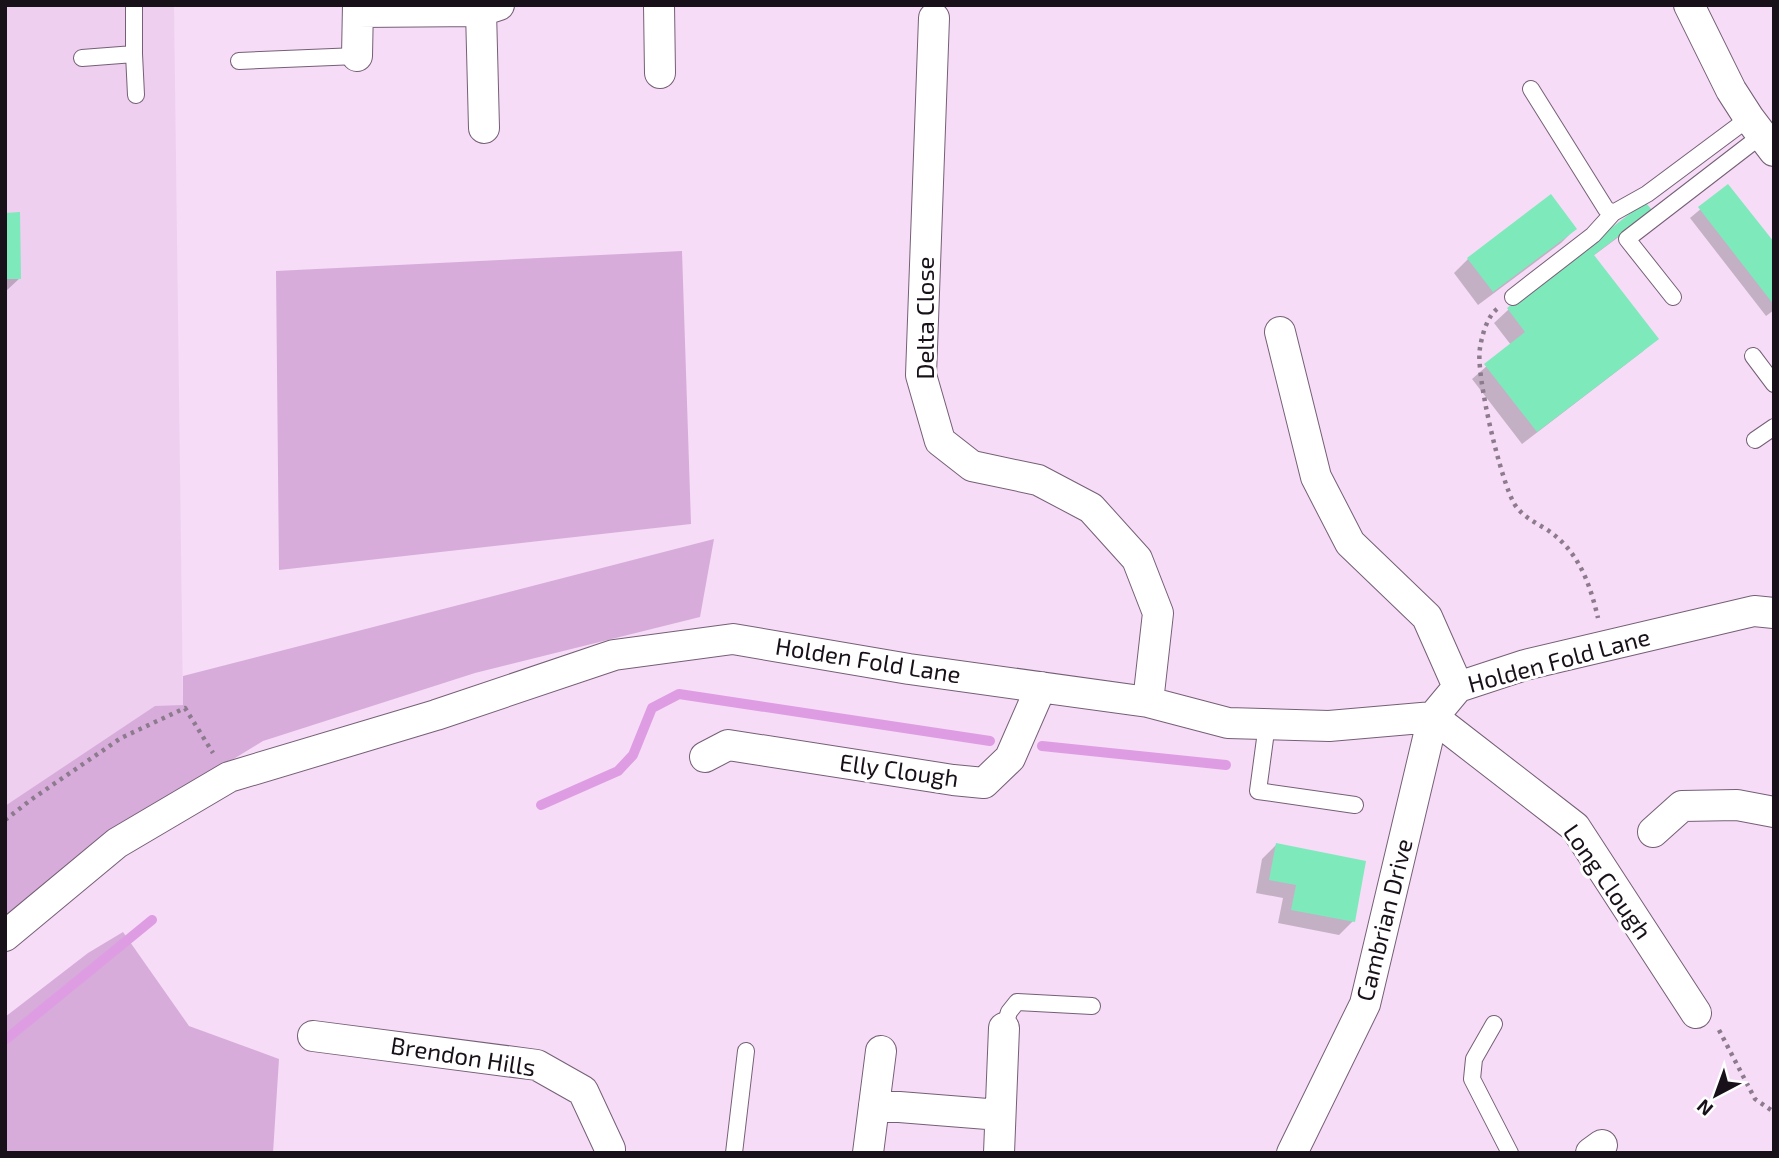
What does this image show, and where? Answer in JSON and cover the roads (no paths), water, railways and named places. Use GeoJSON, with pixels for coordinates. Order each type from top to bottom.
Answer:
{"type":"FeatureCollection","features":[{"type":"Feature","properties":{"kind":"street"},"geometry":{"type":"LineString","coordinates":[[659,5],[660,73]]}},
{"type":"Feature","properties":{"kind":"street"},"geometry":{"type":"LineString","coordinates":[[1689,5],[1731,90],[1761,135]]}},
{"type":"Feature","properties":{"kind":"street"},"geometry":{"type":"LineString","coordinates":[[357,56],[358,9],[490,8],[484,128]]}},
{"type":"Feature","properties":{"kind":"street","name":"Delta Close"},"geometry":{"type":"LineString","coordinates":[[934,18],[921,375],[940,440],[972,466],[1038,480],[1091,508],[1137,559],[1158,613],[1147,702]]}},
{"type":"Feature","properties":{"kind":"street"},"geometry":{"type":"LineString","coordinates":[[1280,332],[1316,477],[1350,543],[1427,617],[1458,687]]}},
{"type":"Feature","properties":{"kind":"street","name":"Holden Fold Lane"},"geometry":{"type":"LineString","coordinates":[[5,936],[117,843],[229,777],[436,715],[614,655],[733,639],[909,669],[1147,702],[1228,723],[1329,726],[1433,717],[1458,687],[1525,665],[1754,611],[1774,613]]}},
{"type":"Feature","properties":{"kind":"street","name":"Elly Clough"},"geometry":{"type":"LineString","coordinates":[[705,757],[728,745],[984,783],[1010,758],[1041,687]]}},
{"type":"Feature","properties":{"kind":"street","name":"Long Clough"},"geometry":{"type":"LineString","coordinates":[[1433,717],[1575,827],[1696,1013]]}},
{"type":"Feature","properties":{"kind":"street","name":"Cambrian Drive"},"geometry":{"type":"LineString","coordinates":[[1292,1153],[1365,1004],[1433,717]]}},
{"type":"Feature","properties":{"kind":"street"},"geometry":{"type":"LineString","coordinates":[[1653,832],[1682,806],[1737,805],[1774,812]]}},
{"type":"Feature","properties":{"kind":"street"},"geometry":{"type":"LineString","coordinates":[[999,1153],[1004,1028]]}},
{"type":"Feature","properties":{"kind":"street","name":"Brendon Hills"},"geometry":{"type":"LineString","coordinates":[[313,1036],[537,1065],[583,1091],[610,1153]]}},
{"type":"Feature","properties":{"kind":"street"},"geometry":{"type":"LineString","coordinates":[[868,1153],[881,1051]]}},
{"type":"Feature","properties":{"kind":"street"},"geometry":{"type":"LineString","coordinates":[[874,1105],[1000,1115]]}},
{"type":"Feature","properties":{"kind":"lane"},"geometry":{"type":"LineString","coordinates":[[134,5],[136,96]]}},
{"type":"Feature","properties":{"kind":"lane"},"geometry":{"type":"LineString","coordinates":[[82,58],[134,54]]}},
{"type":"Feature","properties":{"kind":"lane"},"geometry":{"type":"LineString","coordinates":[[239,61],[357,56]]}},
{"type":"Feature","properties":{"kind":"lane"},"geometry":{"type":"LineString","coordinates":[[1531,89],[1606,209],[1613,213]]}},
{"type":"Feature","properties":{"kind":"lane"},"geometry":{"type":"LineString","coordinates":[[1513,297],[1593,235],[1613,213],[1761,135]]}},
{"type":"Feature","properties":{"kind":"lane"},"geometry":{"type":"LineString","coordinates":[[1673,297],[1627,239],[1761,135]]}},
{"type":"Feature","properties":{"kind":"lane"},"geometry":{"type":"LineString","coordinates":[[1752,356],[1774,384]]}},
{"type":"Feature","properties":{"kind":"lane"},"geometry":{"type":"LineString","coordinates":[[1755,440],[1774,427]]}},
{"type":"Feature","properties":{"kind":"lane"},"geometry":{"type":"LineString","coordinates":[[1268,724],[1258,791],[1354,805]]}},
{"type":"Feature","properties":{"kind":"lane"},"geometry":{"type":"LineString","coordinates":[[1004,1028],[1009,1012],[1017,1002],[1093,1006]]}},
{"type":"Feature","properties":{"kind":"lane"},"geometry":{"type":"LineString","coordinates":[[1494,1024],[1474,1059],[1472,1079],[1510,1153]]}},
{"type":"Feature","properties":{"kind":"lane"},"geometry":{"type":"LineString","coordinates":[[734,1153],[746,1051]]}},
{"type":"Feature","properties":{"kind":"waterway"},"geometry":{"type":"LineString","coordinates":[[541,805],[618,771],[633,755],[652,708],[679,694],[990,741]]}},
{"type":"Feature","properties":{"kind":"waterway"},"geometry":{"type":"LineString","coordinates":[[1042,746],[1226,765]]}},
{"type":"Feature","properties":{"kind":"waterway"},"geometry":{"type":"LineString","coordinates":[[5,1040],[152,920]]}}]}
